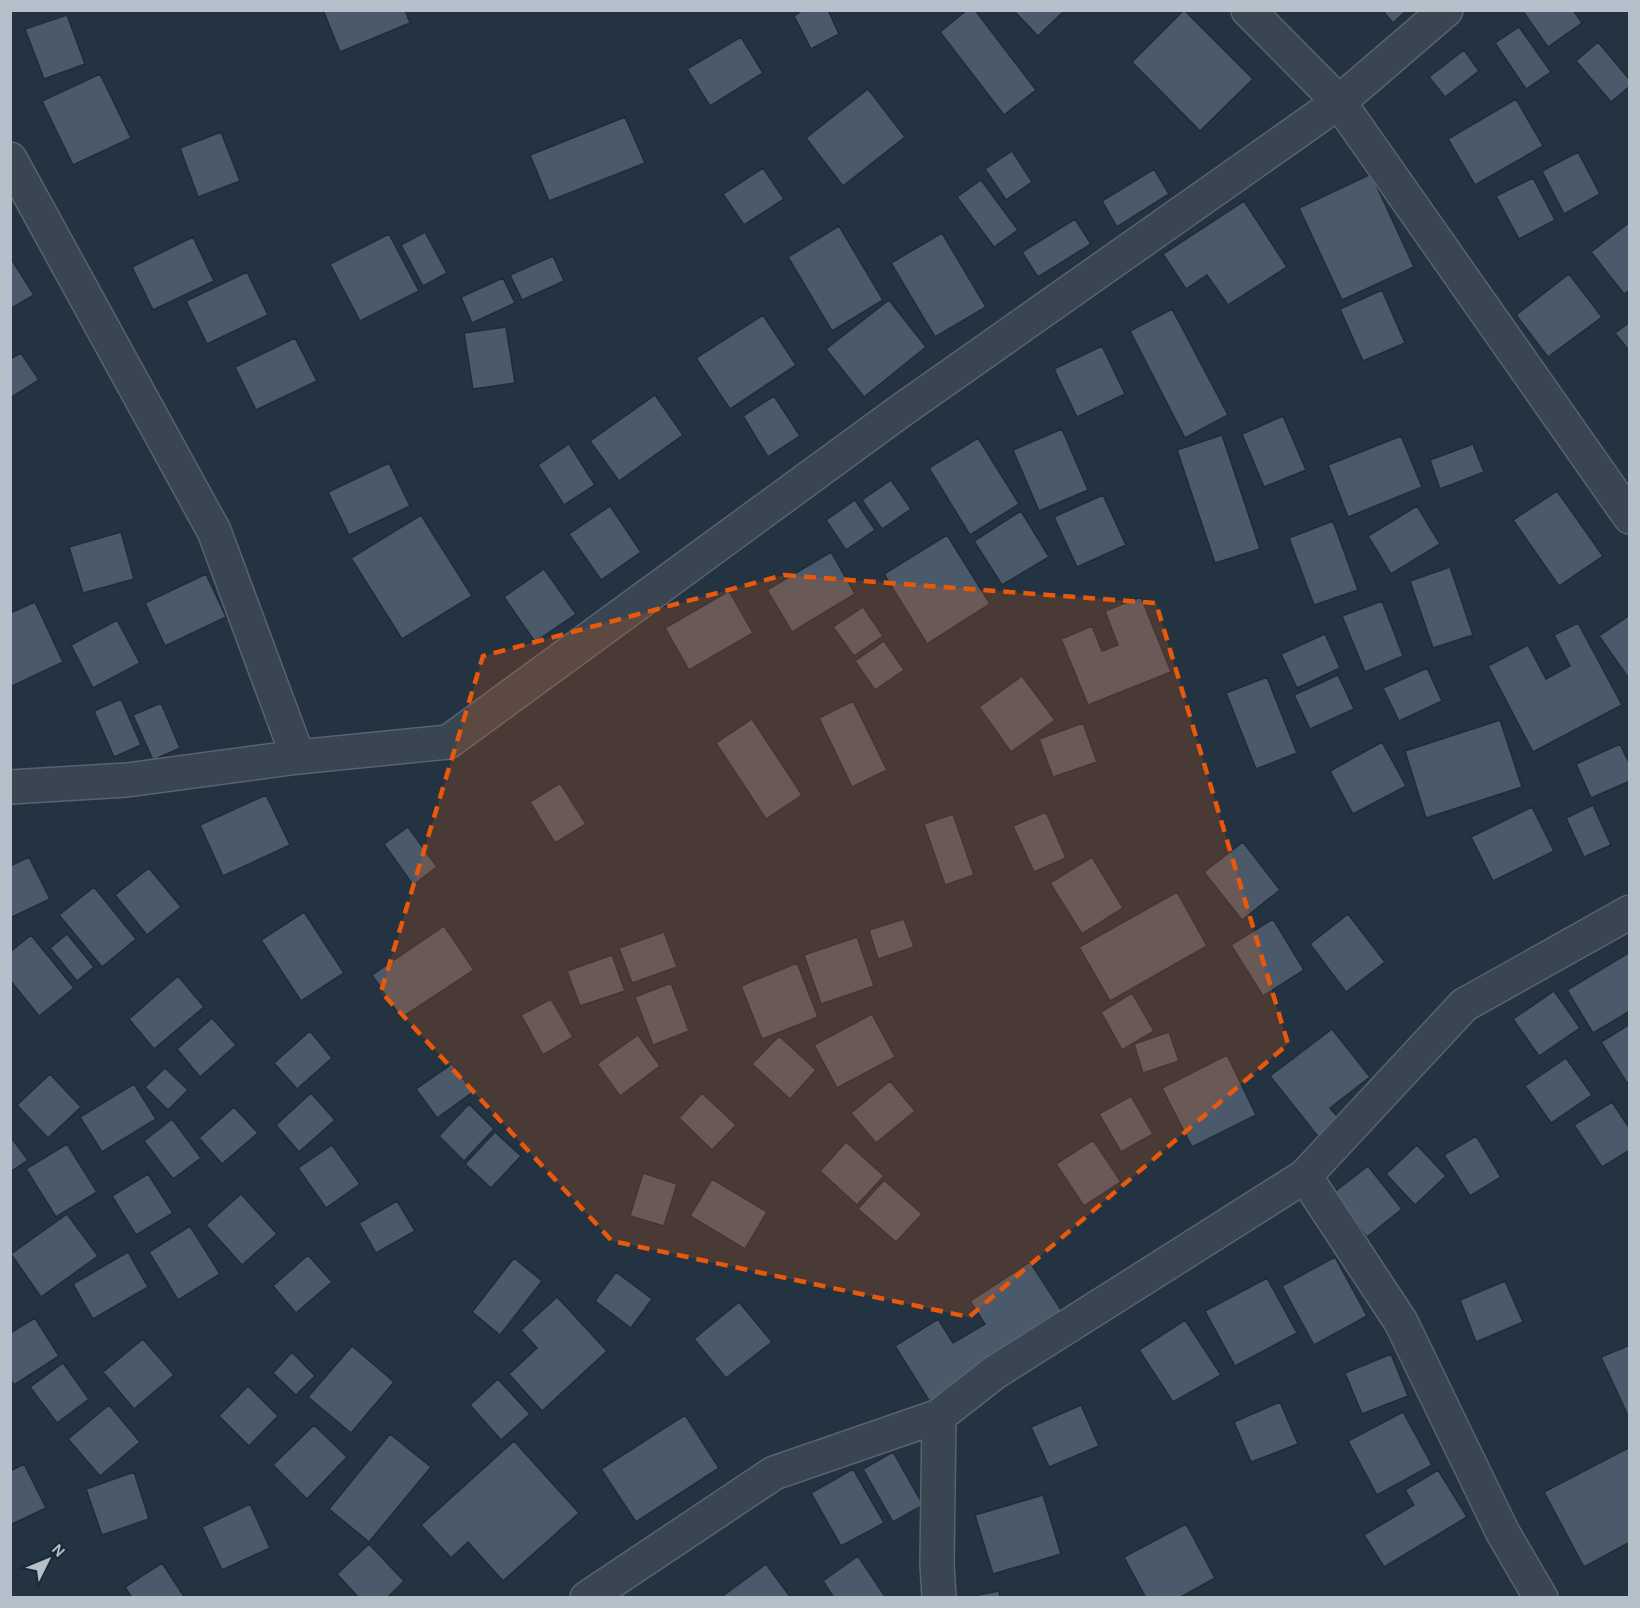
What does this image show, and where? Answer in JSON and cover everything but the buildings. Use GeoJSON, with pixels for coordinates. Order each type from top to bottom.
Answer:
{"type":"FeatureCollection","features":[{"type":"Feature","properties":{"kind":"street"},"geometry":{"type":"LineString","coordinates":[[1248,10],[1339,102],[1629,517]]}},
{"type":"Feature","properties":{"kind":"street"},"geometry":{"type":"LineString","coordinates":[[10,787],[127,780],[298,757],[448,742],[899,412],[1339,102],[1446,10]]}},
{"type":"Feature","properties":{"kind":"street"},"geometry":{"type":"LineString","coordinates":[[10,159],[214,531],[298,757]]}},
{"type":"Feature","properties":{"kind":"street"},"geometry":{"type":"LineString","coordinates":[[587,1598],[774,1473],[939,1416],[994,1373],[1305,1176],[1464,1005],[1629,912]]}},
{"type":"Feature","properties":{"kind":"street"},"geometry":{"type":"LineString","coordinates":[[1305,1176],[1401,1322],[1503,1533],[1541,1598]]}},
{"type":"Feature","properties":{"kind":"street"},"geometry":{"type":"LineString","coordinates":[[939,1416],[937,1564],[939,1598]]}},
{"type":"Feature","properties":{"kind":"highlighted area"},"geometry":{"type":"Polygon","coordinates":[[[784,575],[1156,603],[1288,1044],[969,1317],[612,1241],[381,992],[483,656],[784,575]]]}}]}
